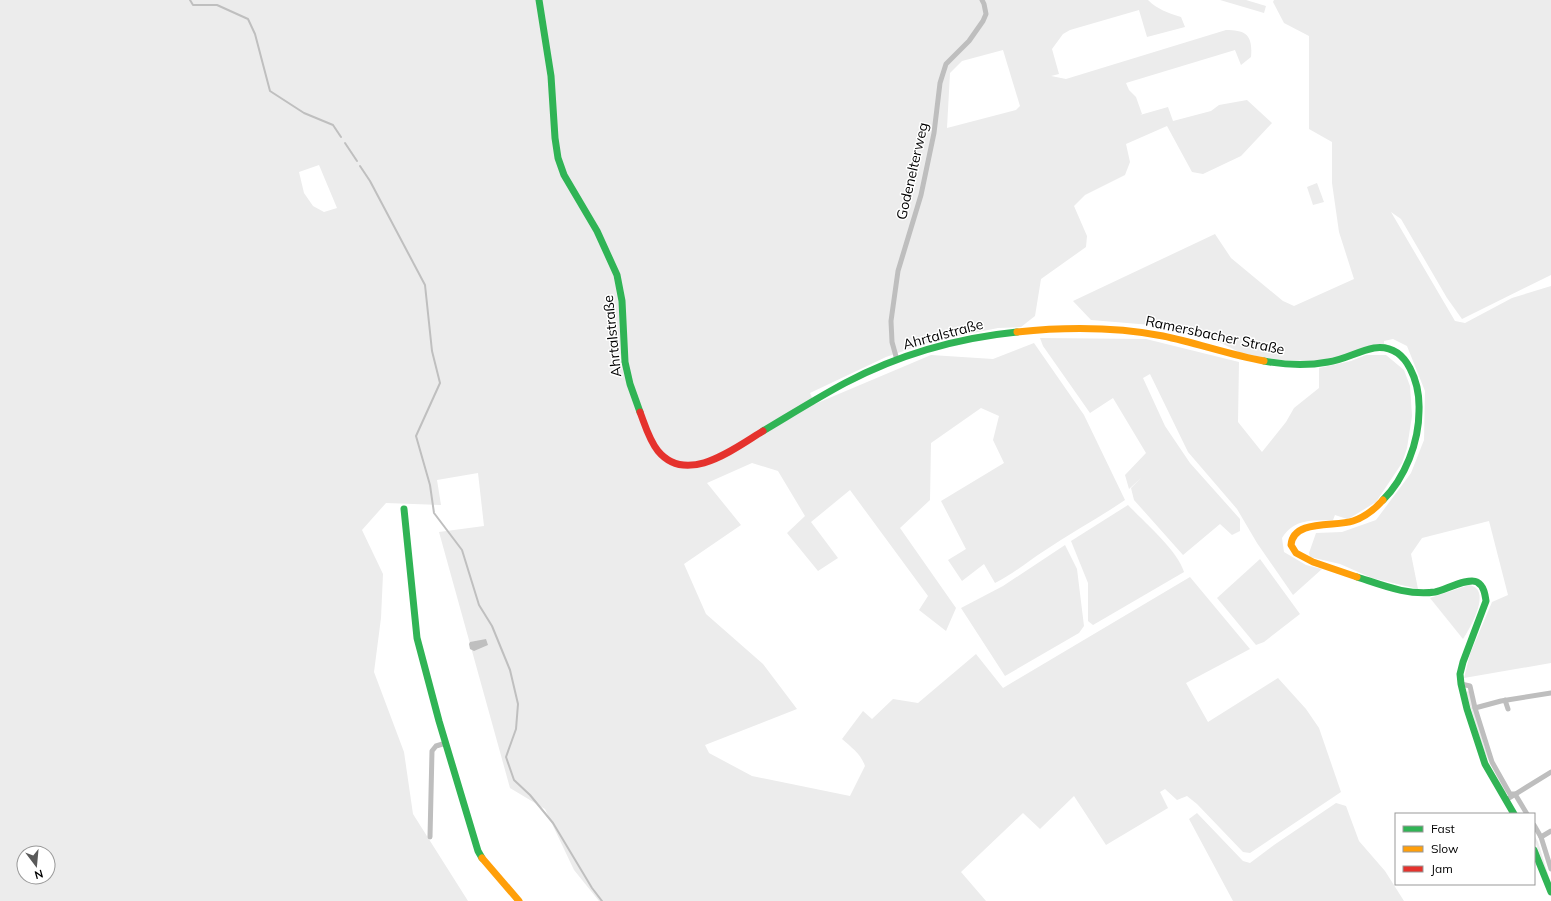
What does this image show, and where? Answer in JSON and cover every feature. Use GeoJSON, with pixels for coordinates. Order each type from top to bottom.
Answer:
{"type":"FeatureCollection","features":[{"type":"Feature","properties":{"kind":"main road","name":"Ahrtalstraße"},"geometry":{"type":"LineString","coordinates":[[539,0],[552,87],[554,139],[557,153],[572,190],[595,227],[613,264],[622,296],[624,351],[628,376],[639,412],[657,450],[665,457],[680,464],[695,466],[705,464],[715,460],[836,387],[858,376],[897,360],[953,342],[994,334],[1020,331]]}},
{"type":"Feature","properties":{"kind":"main road","name":"Ramersbacher Straße"},"geometry":{"type":"LineString","coordinates":[[1020,331],[1097,328],[1145,333],[1180,340],[1257,360],[1289,364],[1331,362],[1379,348],[1391,350],[1400,355],[1407,362],[1417,382],[1420,413],[1414,446],[1403,471],[1393,488],[1382,502],[1366,516],[1340,525],[1307,527],[1293,536],[1291,545],[1296,553],[1313,562],[1403,591],[1419,593],[1433,592],[1468,581],[1477,582],[1484,593],[1486,601],[1463,662],[1460,674],[1461,684],[1467,709],[1485,764],[1513,813]]}},
{"type":"Feature","properties":{"kind":"main road"},"geometry":{"type":"LineString","coordinates":[[404,509],[417,638],[446,743],[478,851],[484,862],[518,901]]}},
{"type":"Feature","properties":{"kind":"main road"},"geometry":{"type":"LineString","coordinates":[[1535,852],[1551,892]]}},
{"type":"Feature","properties":{"kind":"street","name":"Godenelterweg"},"geometry":{"type":"LineString","coordinates":[[897,360],[892,342],[891,321],[898,271],[921,195],[934,134],[940,83],[946,64],[969,41],[983,21],[986,14],[982,0]]}},
{"type":"Feature","properties":{"kind":"street"},"geometry":{"type":"LineString","coordinates":[[1461,684],[1470,686],[1475,708],[1492,762],[1510,794],[1515,794]]}},
{"type":"Feature","properties":{"kind":"street"},"geometry":{"type":"LineString","coordinates":[[1475,708],[1505,700],[1551,693]]}},
{"type":"Feature","properties":{"kind":"street"},"geometry":{"type":"LineString","coordinates":[[1505,700],[1508,709]]}},
{"type":"Feature","properties":{"kind":"street"},"geometry":{"type":"LineString","coordinates":[[430,837],[432,751],[436,746],[446,743]]}},
{"type":"Feature","properties":{"kind":"street"},"geometry":{"type":"LineString","coordinates":[[1506,800],[1551,772]]}},
{"type":"Feature","properties":{"kind":"street"},"geometry":{"type":"LineString","coordinates":[[1515,794],[1526,813]]}},
{"type":"Feature","properties":{"kind":"street"},"geometry":{"type":"LineString","coordinates":[[1535,826],[1542,837],[1551,869]]}},
{"type":"Feature","properties":{"kind":"street"},"geometry":{"type":"LineString","coordinates":[[1542,837],[1551,831]]}},
{"type":"Feature","properties":{"kind":"shaded area"},"geometry":{"type":"Polygon","coordinates":[[[0,0],[1148,0],[1155,6],[1181,17],[1185,27],[1147,37],[1139,10],[1070,30],[1063,34],[1052,49],[1059,74],[1051,76],[1066,79],[1226,30],[1239,31],[1247,35],[1251,44],[1251,57],[1241,65],[1235,50],[1126,83],[1129,90],[1136,97],[1142,114],[1140,115],[1168,107],[1173,121],[1211,111],[1219,105],[1247,100],[1272,123],[1241,156],[1203,174],[1192,172],[1167,126],[1126,144],[1130,162],[1125,175],[1085,195],[1074,206],[1087,236],[1086,247],[1041,279],[1035,316],[1021,327],[998,328],[933,341],[886,357],[810,393],[815,404],[931,355],[993,359],[1034,343],[1084,415],[1125,500],[995,583],[984,564],[962,581],[948,560],[966,549],[941,501],[1004,463],[993,440],[999,416],[981,408],[931,443],[930,500],[900,528],[956,608],[946,631],[919,610],[928,596],[850,490],[811,522],[838,558],[818,571],[787,533],[805,516],[778,471],[752,463],[707,483],[741,525],[684,564],[706,614],[763,664],[797,709],[705,745],[709,753],[752,776],[850,796],[865,766],[858,754],[842,739],[863,711],[872,719],[893,699],[918,703],[976,654],[1003,688],[1190,577],[1250,649],[1186,683],[1208,722],[1278,678],[1306,709],[1319,728],[1341,792],[1250,853],[1243,852],[1197,804],[1187,796],[1177,800],[1165,789],[1160,792],[1168,808],[1106,845],[1074,796],[1040,829],[1023,813],[961,872],[986,901],[599,901],[574,870],[545,809],[510,788],[439,532],[484,526],[478,473],[437,480],[441,505],[386,503],[362,530],[383,574],[381,618],[374,672],[404,752],[413,814],[468,901],[0,901],[0,0]],[[1003,50],[962,61],[950,73],[947,128],[1016,110],[1020,106],[1003,50]],[[319,165],[299,172],[304,193],[313,206],[324,212],[337,208],[319,165]]]}},
{"type":"Feature","properties":{"kind":"shaded area"},"geometry":{"type":"Polygon","coordinates":[[[1220,0],[1246,0],[1266,6],[1264,13],[1220,0]]]}},
{"type":"Feature","properties":{"kind":"shaded area"},"geometry":{"type":"Polygon","coordinates":[[[1274,0],[1551,0],[1551,275],[1462,319],[1447,298],[1401,219],[1391,212],[1455,321],[1465,323],[1512,298],[1551,286],[1551,663],[1464,678],[1470,654],[1492,602],[1508,595],[1489,521],[1422,538],[1411,554],[1418,589],[1372,578],[1340,564],[1310,557],[1309,553],[1316,533],[1342,532],[1376,520],[1411,473],[1424,440],[1425,391],[1407,346],[1393,339],[1384,341],[1384,344],[1342,357],[1319,361],[1281,360],[1243,354],[1211,338],[1163,326],[1091,320],[1073,301],[1215,234],[1231,258],[1283,301],[1294,306],[1354,279],[1339,232],[1332,183],[1332,142],[1309,129],[1309,36],[1284,23],[1273,2],[1274,0]]]}},
{"type":"Feature","properties":{"kind":"shaded area"},"geometry":{"type":"Polygon","coordinates":[[[1317,183],[1324,202],[1313,205],[1307,187],[1317,183]]]}},
{"type":"Feature","properties":{"kind":"shaded area"},"geometry":{"type":"Polygon","coordinates":[[[1040,338],[1146,339],[1239,362],[1238,422],[1262,452],[1286,422],[1294,408],[1319,388],[1319,368],[1351,361],[1366,355],[1386,355],[1404,370],[1410,386],[1412,416],[1407,448],[1402,463],[1376,502],[1347,519],[1335,515],[1333,520],[1311,521],[1298,524],[1292,527],[1282,538],[1284,552],[1306,565],[1322,569],[1293,595],[1257,543],[1237,509],[1188,452],[1150,374],[1143,378],[1165,426],[1190,463],[1240,519],[1240,531],[1232,535],[1220,524],[1183,555],[1134,500],[1131,488],[1141,478],[1129,489],[1125,475],[1146,453],[1113,398],[1090,413],[1043,346],[1040,338]]]}},
{"type":"Feature","properties":{"kind":"shaded area"},"geometry":{"type":"Polygon","coordinates":[[[1128,505],[1168,546],[1181,564],[1184,572],[1093,625],[1088,621],[1088,583],[1071,541],[1128,505]]]}},
{"type":"Feature","properties":{"kind":"shaded area"},"geometry":{"type":"Polygon","coordinates":[[[1065,545],[1077,569],[1084,626],[1079,633],[1005,676],[961,608],[1003,586],[1065,545]]]}},
{"type":"Feature","properties":{"kind":"shaded area"},"geometry":{"type":"Polygon","coordinates":[[[1260,559],[1300,614],[1264,642],[1256,645],[1217,598],[1260,559]]]}},
{"type":"Feature","properties":{"kind":"shaded area"},"geometry":{"type":"Polygon","coordinates":[[[1469,585],[1476,588],[1479,594],[1479,601],[1478,609],[1463,639],[1430,598],[1469,585]]]}},
{"type":"Feature","properties":{"kind":"shaded area"},"geometry":{"type":"Polygon","coordinates":[[[486,639],[488,645],[474,651],[470,649],[470,642],[486,639]]]}},
{"type":"Feature","properties":{"kind":"shaded area"},"geometry":{"type":"Polygon","coordinates":[[[1469,691],[1485,748],[1507,792],[1505,793],[1483,749],[1466,692],[1469,691]]]}},
{"type":"Feature","properties":{"kind":"shaded area"},"geometry":{"type":"Polygon","coordinates":[[[1336,803],[1346,806],[1359,841],[1385,871],[1404,901],[1233,901],[1189,819],[1197,813],[1243,861],[1250,863],[1336,803]]]}},
{"type":"Feature","properties":{"kind":"shaded area"},"geometry":{"type":"Polygon","coordinates":[[[1535,837],[1538,842],[1551,884],[1535,842],[1535,837]]]}},
{"type":"Feature","properties":{"kind":"waterway"},"geometry":{"type":"LineString","coordinates":[[190,0],[193,5],[217,5],[248,19],[255,34],[270,91],[304,113],[333,125],[341,137]]}},
{"type":"Feature","properties":{"kind":"waterway"},"geometry":{"type":"LineString","coordinates":[[345,143],[357,161]]}},
{"type":"Feature","properties":{"kind":"waterway"},"geometry":{"type":"LineString","coordinates":[[360,166],[370,181],[425,285],[432,351],[440,383],[416,436],[430,485],[434,513],[462,550],[479,605],[492,626],[510,670],[518,704],[516,729],[506,757],[514,780],[530,795],[553,823],[592,888],[602,901]]}},
{"type":"Feature","properties":{"kind":"traffic: fast"},"geometry":{"type":"LineString","coordinates":[[539,0],[551,76],[555,138],[558,158],[564,175],[597,231],[617,275],[622,301],[625,362],[630,384],[640,412]]}},
{"type":"Feature","properties":{"kind":"traffic: fast"},"geometry":{"type":"LineString","coordinates":[[763,431],[845,383],[886,364],[950,343],[1017,332]]}},
{"type":"Feature","properties":{"kind":"traffic: fast"},"geometry":{"type":"LineString","coordinates":[[1264,361],[1312,364],[1334,361],[1374,348],[1386,348],[1396,352],[1404,359],[1410,368],[1417,390],[1419,401],[1418,423],[1409,459],[1398,481],[1383,500]]}},
{"type":"Feature","properties":{"kind":"traffic: fast"},"geometry":{"type":"LineString","coordinates":[[404,509],[417,638],[439,721],[478,851],[482,858]]}},
{"type":"Feature","properties":{"kind":"traffic: fast"},"geometry":{"type":"LineString","coordinates":[[1357,577],[1395,589],[1425,593],[1435,592],[1468,581],[1477,582],[1483,588],[1486,601],[1463,662],[1460,674],[1461,684],[1467,709],[1485,764],[1513,813]]}},
{"type":"Feature","properties":{"kind":"traffic: fast"},"geometry":{"type":"LineString","coordinates":[[1535,852],[1551,892]]}},
{"type":"Feature","properties":{"kind":"traffic: slow"},"geometry":{"type":"LineString","coordinates":[[1017,332],[1053,329],[1109,329],[1145,333],[1163,336],[1264,361]]}},
{"type":"Feature","properties":{"kind":"traffic: slow"},"geometry":{"type":"LineString","coordinates":[[1357,577],[1313,562],[1296,553],[1291,545],[1294,537],[1299,531],[1316,526],[1353,521],[1370,512],[1383,500]]}},
{"type":"Feature","properties":{"kind":"traffic: slow"},"geometry":{"type":"LineString","coordinates":[[482,858],[519,901]]}},
{"type":"Feature","properties":{"kind":"traffic: jam"},"geometry":{"type":"LineString","coordinates":[[640,412],[650,437],[658,451],[670,461],[683,465],[697,465],[711,460],[725,454],[763,431]]}}]}
